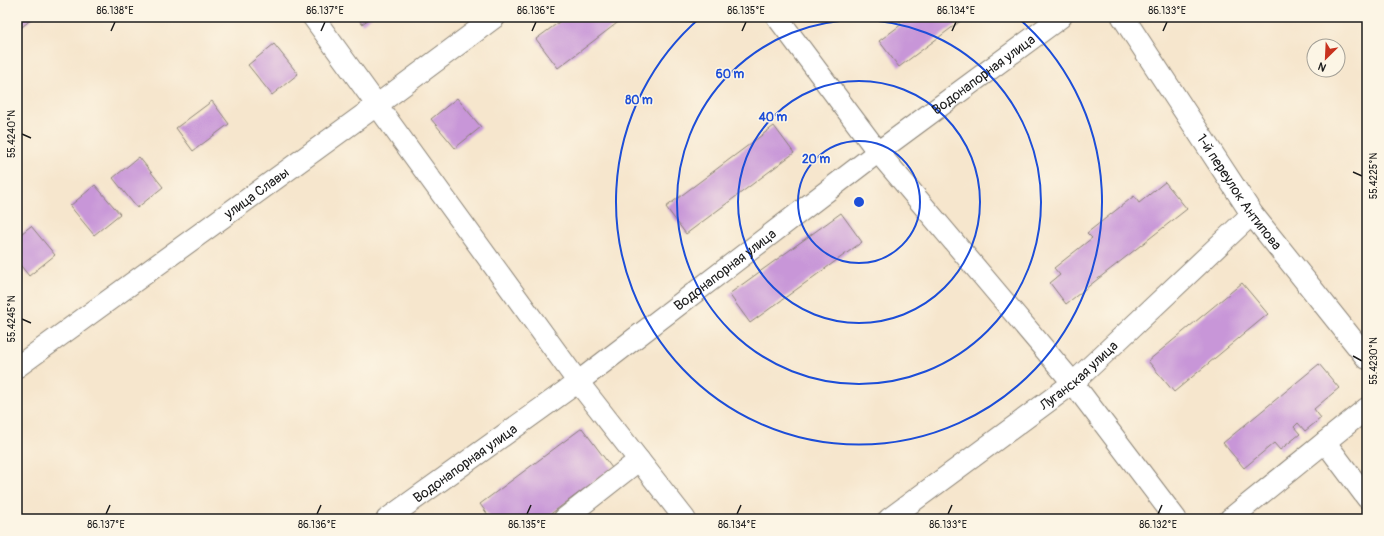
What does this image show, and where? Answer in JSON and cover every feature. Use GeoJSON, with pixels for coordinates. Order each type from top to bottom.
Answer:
{"type":"FeatureCollection","features":[{"type":"Feature","properties":{"kind":"main road","name":"1-й переулок Антипова"},"geometry":{"type":"LineString","coordinates":[[1123,17],[1252,214],[1367,358]]}},
{"type":"Feature","properties":{"kind":"street"},"geometry":{"type":"LineString","coordinates":[[313,17],[578,382],[685,519]]}},
{"type":"Feature","properties":{"kind":"street","name":"улица Славы"},"geometry":{"type":"LineString","coordinates":[[17,367],[377,105],[495,17]]}},
{"type":"Feature","properties":{"kind":"street"},"geometry":{"type":"LineString","coordinates":[[777,17],[878,152],[1073,383],[1176,519]]}},
{"type":"Feature","properties":{"kind":"street","name":"Водонапорная улица"},"geometry":{"type":"LineString","coordinates":[[387,519],[578,382],[878,152],[1061,17]]}},
{"type":"Feature","properties":{"kind":"street","name":"Луганская улица"},"geometry":{"type":"LineString","coordinates":[[889,519],[1073,383],[1252,214]]}},
{"type":"Feature","properties":{"kind":"street"},"geometry":{"type":"LineString","coordinates":[[1230,519],[1367,408]]}},
{"type":"Feature","properties":{"kind":"street"},"geometry":{"type":"LineString","coordinates":[[1325,442],[1367,498]]}},
{"type":"Feature","properties":{"kind":"street"},"geometry":{"type":"LineString","coordinates":[[564,519],[639,460]]}},
{"type":"Feature","properties":{"kind":"building"},"geometry":{"type":"Polygon","coordinates":[[[17,17],[32,17],[33,18],[17,31],[17,17]]]}},
{"type":"Feature","properties":{"kind":"building"},"geometry":{"type":"Polygon","coordinates":[[[357,17],[372,17],[362,24],[357,17]]]}},
{"type":"Feature","properties":{"kind":"building"},"geometry":{"type":"Polygon","coordinates":[[[566,17],[625,17],[558,68],[536,39],[566,17]]]}},
{"type":"Feature","properties":{"kind":"building"},"geometry":{"type":"Polygon","coordinates":[[[896,17],[966,17],[899,67],[879,41],[902,24],[896,17]]]}},
{"type":"Feature","properties":{"kind":"building"},"geometry":{"type":"Polygon","coordinates":[[[274,44],[298,74],[272,95],[248,65],[274,44]]]}},
{"type":"Feature","properties":{"kind":"building"},"geometry":{"type":"Polygon","coordinates":[[[457,98],[481,127],[455,148],[431,119],[457,98]]]}},
{"type":"Feature","properties":{"kind":"building"},"geometry":{"type":"Polygon","coordinates":[[[212,101],[229,124],[193,151],[176,128],[212,101]]]}},
{"type":"Feature","properties":{"kind":"building"},"geometry":{"type":"Polygon","coordinates":[[[774,126],[794,153],[686,234],[666,207],[774,126]]]}},
{"type":"Feature","properties":{"kind":"building"},"geometry":{"type":"Polygon","coordinates":[[[139,157],[163,187],[137,208],[113,178],[139,157]]]}},
{"type":"Feature","properties":{"kind":"building"},"geometry":{"type":"Polygon","coordinates":[[[1165,182],[1187,209],[1066,304],[1050,283],[1060,275],[1054,268],[1092,238],[1087,233],[1134,196],[1139,203],[1165,182]]]}},
{"type":"Feature","properties":{"kind":"building"},"geometry":{"type":"Polygon","coordinates":[[[95,185],[120,214],[94,235],[70,206],[95,185]]]}},
{"type":"Feature","properties":{"kind":"building"},"geometry":{"type":"Polygon","coordinates":[[[841,213],[862,242],[750,323],[729,294],[841,213]]]}},
{"type":"Feature","properties":{"kind":"building"},"geometry":{"type":"Polygon","coordinates":[[[31,226],[55,255],[29,276],[17,261],[17,237],[31,226]]]}},
{"type":"Feature","properties":{"kind":"building"},"geometry":{"type":"Polygon","coordinates":[[[1242,283],[1268,314],[1174,392],[1148,361],[1242,283]]]}},
{"type":"Feature","properties":{"kind":"building"},"geometry":{"type":"Polygon","coordinates":[[[1319,364],[1339,388],[1314,409],[1321,418],[1305,431],[1298,423],[1294,427],[1300,434],[1280,450],[1274,443],[1244,468],[1223,443],[1319,364]]]}},
{"type":"Feature","properties":{"kind":"building"},"geometry":{"type":"Polygon","coordinates":[[[582,428],[612,468],[544,519],[491,519],[480,504],[582,428]]]}}]}
